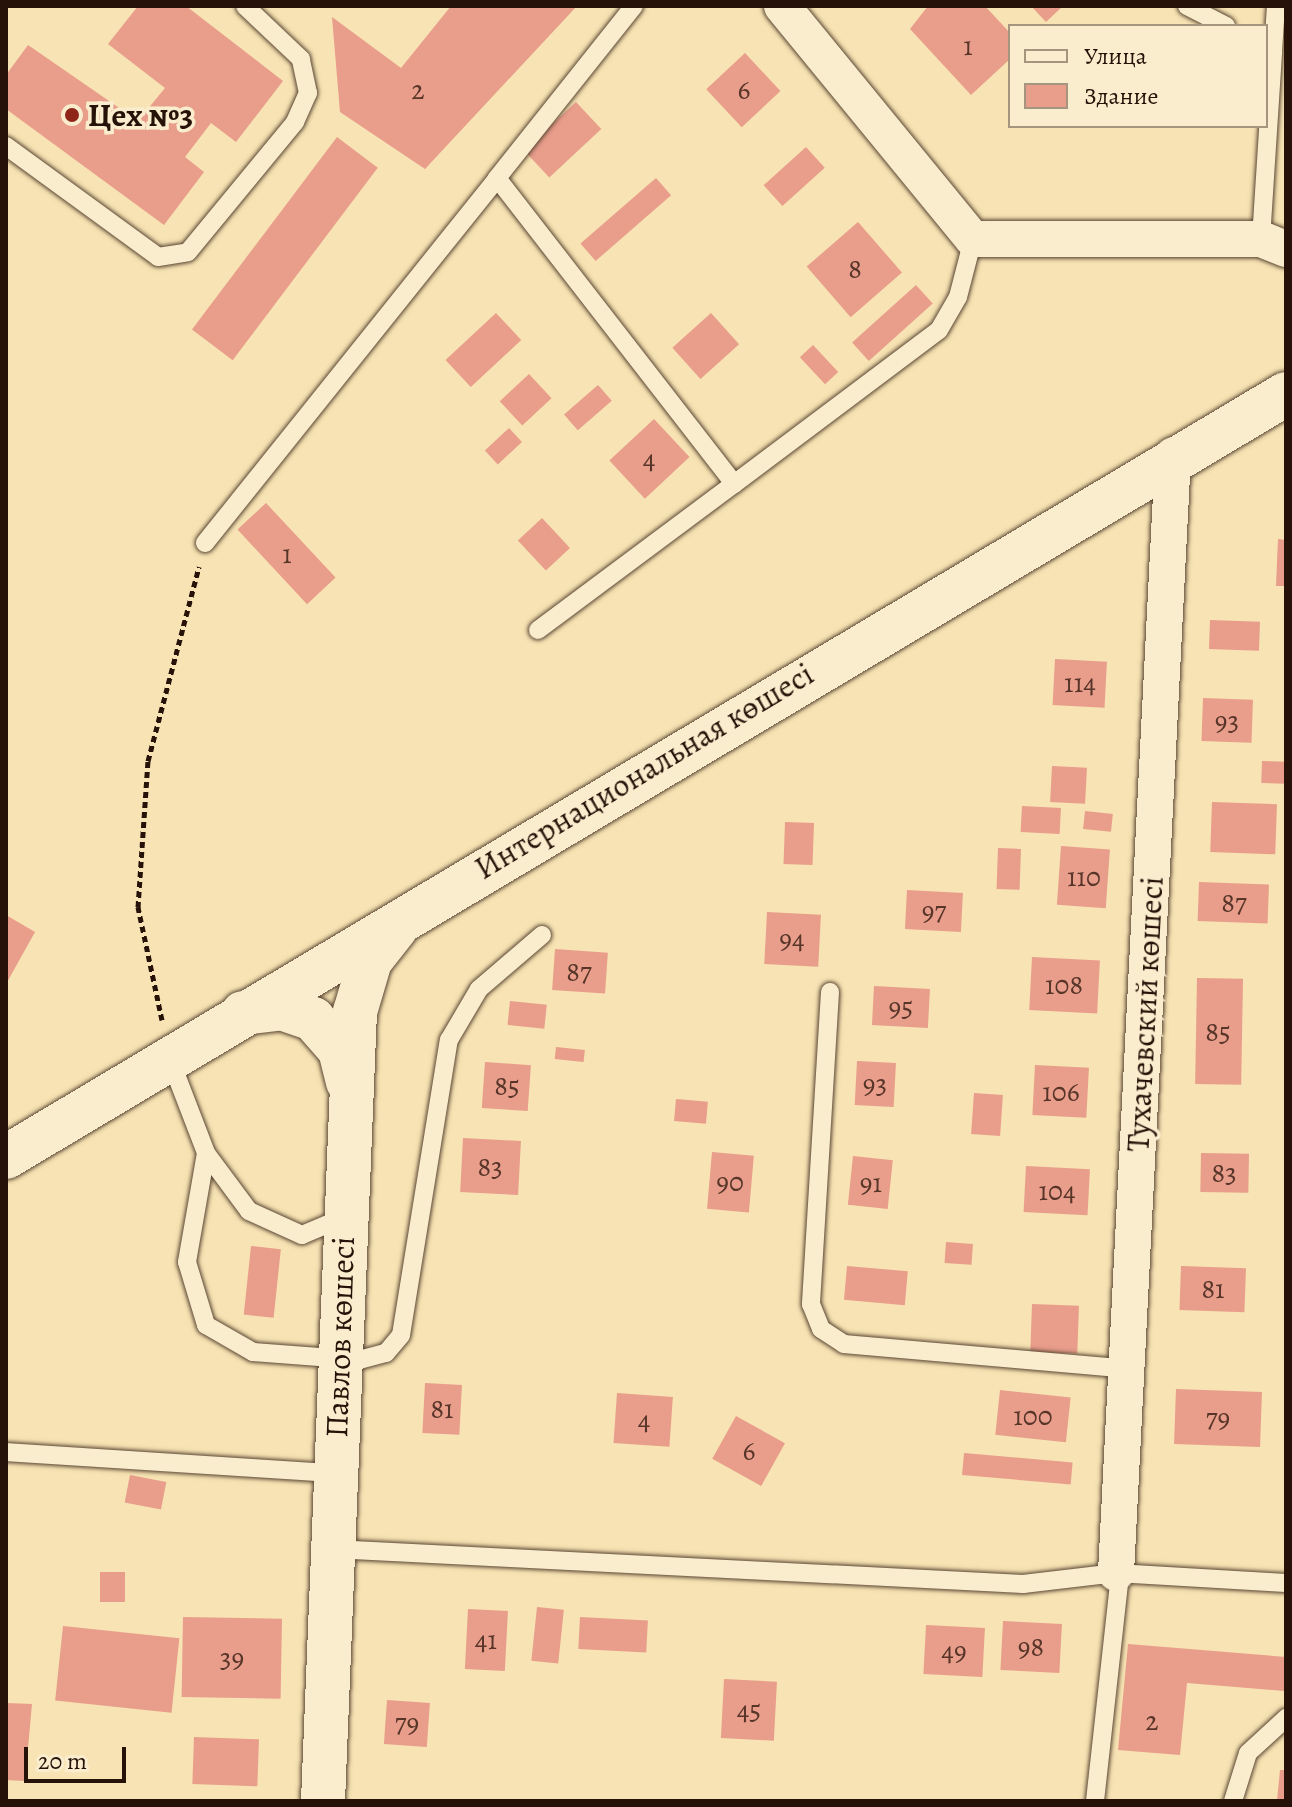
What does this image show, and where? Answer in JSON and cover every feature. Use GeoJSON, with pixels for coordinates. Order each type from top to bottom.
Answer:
{"type":"FeatureCollection","features":[{"type":"Feature","properties":{"kind":"street"},"geometry":{"type":"LineString","coordinates":[[782,6],[973,239],[1273,244]]}},
{"type":"Feature","properties":{"kind":"street","name":"Интернациональная көшесі"},"geometry":{"type":"LineString","coordinates":[[6,1157],[428,900],[1173,455],[1286,394]]}},
{"type":"Feature","properties":{"kind":"street","name":"Тухачевский көшесі"},"geometry":{"type":"LineString","coordinates":[[1116,1573],[1173,455]]}},
{"type":"Feature","properties":{"kind":"street","name":"Павлов көшесі"},"geometry":{"type":"LineString","coordinates":[[323,1801],[343,1217],[350,1100],[363,974],[380,945],[428,900]]}},
{"type":"Feature","properties":{"kind":"street"},"geometry":{"type":"LineString","coordinates":[[243,1013],[294,1010],[321,1026],[340,1050],[350,1100]]}},
{"type":"Feature","properties":{"kind":"lane"},"geometry":{"type":"LineString","coordinates":[[6,146],[158,257],[188,252],[295,122],[308,93],[301,59],[245,6]]}},
{"type":"Feature","properties":{"kind":"lane"},"geometry":{"type":"LineString","coordinates":[[205,543],[634,6]]}},
{"type":"Feature","properties":{"kind":"lane"},"geometry":{"type":"LineString","coordinates":[[1187,6],[1222,24]]}},
{"type":"Feature","properties":{"kind":"lane"},"geometry":{"type":"LineString","coordinates":[[1273,244],[1270,49],[1276,6]]}},
{"type":"Feature","properties":{"kind":"lane"},"geometry":{"type":"LineString","coordinates":[[497,178],[734,484]]}},
{"type":"Feature","properties":{"kind":"lane"},"geometry":{"type":"LineString","coordinates":[[538,630],[939,330],[958,297],[973,239]]}},
{"type":"Feature","properties":{"kind":"lane"},"geometry":{"type":"LineString","coordinates":[[206,1153],[187,1262],[206,1325],[253,1352],[368,1360],[397,1342],[449,1040],[479,989],[542,935]]}},
{"type":"Feature","properties":{"kind":"lane"},"geometry":{"type":"LineString","coordinates":[[830,992],[811,1304],[821,1329],[844,1344],[1127,1369]]}},
{"type":"Feature","properties":{"kind":"lane"},"geometry":{"type":"LineString","coordinates":[[169,1056],[206,1153],[226,1187],[274,1228],[314,1235],[343,1217]]}},
{"type":"Feature","properties":{"kind":"lane"},"geometry":{"type":"LineString","coordinates":[[6,1452],[335,1473]]}},
{"type":"Feature","properties":{"kind":"lane"},"geometry":{"type":"LineString","coordinates":[[333,1549],[1023,1584],[1116,1573],[1286,1586]]}},
{"type":"Feature","properties":{"kind":"lane"},"geometry":{"type":"LineString","coordinates":[[1095,1801],[1116,1573]]}},
{"type":"Feature","properties":{"kind":"lane"},"geometry":{"type":"LineString","coordinates":[[1233,1801],[1248,1753],[1286,1718]]}},
{"type":"Feature","properties":{"kind":"path"},"geometry":{"type":"LineString","coordinates":[[169,1056],[138,907],[148,761],[205,543]]}},
{"type":"Feature","properties":{"kind":"building","name":"Цех №3"},"geometry":{"type":"Polygon","coordinates":[[[138,6],[186,6],[283,81],[236,142],[211,123],[185,157],[204,172],[164,225],[6,109],[6,75],[28,45],[138,121],[165,88],[108,44],[138,6]]]}},
{"type":"Feature","properties":{"kind":"building"},"geometry":{"type":"Polygon","coordinates":[[[451,6],[577,6],[425,169],[340,112],[332,17],[401,68],[451,6]]]}},
{"type":"Feature","properties":{"kind":"building"},"geometry":{"type":"Polygon","coordinates":[[[928,6],[985,6],[1008,31],[1008,61],[971,95],[910,29],[928,6]]]}},
{"type":"Feature","properties":{"kind":"building"},"geometry":{"type":"Polygon","coordinates":[[[1031,6],[1063,6],[1046,22],[1031,6]]]}},
{"type":"Feature","properties":{"kind":"building"},"geometry":{"type":"Polygon","coordinates":[[[745,53],[780,91],[742,127],[706,89],[745,53]]]}},
{"type":"Feature","properties":{"kind":"building"},"geometry":{"type":"Polygon","coordinates":[[[576,102],[601,129],[549,177],[524,150],[576,102]]]}},
{"type":"Feature","properties":{"kind":"building"},"geometry":{"type":"Polygon","coordinates":[[[337,137],[378,168],[233,360],[192,329],[337,137]]]}},
{"type":"Feature","properties":{"kind":"building"},"geometry":{"type":"Polygon","coordinates":[[[806,147],[825,168],[782,206],[764,185],[806,147]]]}},
{"type":"Feature","properties":{"kind":"building"},"geometry":{"type":"Polygon","coordinates":[[[656,178],[671,195],[596,261],[581,244],[656,178]]]}},
{"type":"Feature","properties":{"kind":"building"},"geometry":{"type":"Polygon","coordinates":[[[858,222],[902,273],[851,317],[807,267],[858,222]]]}},
{"type":"Feature","properties":{"kind":"building"},"geometry":{"type":"Polygon","coordinates":[[[916,285],[933,304],[869,361],[852,343],[916,285]]]}},
{"type":"Feature","properties":{"kind":"building"},"geometry":{"type":"Polygon","coordinates":[[[496,313],[521,340],[471,387],[446,360],[496,313]]]}},
{"type":"Feature","properties":{"kind":"building"},"geometry":{"type":"Polygon","coordinates":[[[711,313],[739,344],[700,379],[672,348],[711,313]]]}},
{"type":"Feature","properties":{"kind":"building"},"geometry":{"type":"Polygon","coordinates":[[[813,345],[838,372],[825,384],[800,357],[813,345]]]}},
{"type":"Feature","properties":{"kind":"building"},"geometry":{"type":"Polygon","coordinates":[[[529,374],[552,398],[522,425],[500,401],[529,374]]]}},
{"type":"Feature","properties":{"kind":"building"},"geometry":{"type":"Polygon","coordinates":[[[598,385],[612,401],[578,430],[564,415],[598,385]]]}},
{"type":"Feature","properties":{"kind":"building"},"geometry":{"type":"Polygon","coordinates":[[[654,419],[689,457],[645,499],[609,461],[654,419]]]}},
{"type":"Feature","properties":{"kind":"building"},"geometry":{"type":"Polygon","coordinates":[[[509,428],[522,442],[498,464],[485,451],[509,428]]]}},
{"type":"Feature","properties":{"kind":"building"},"geometry":{"type":"Polygon","coordinates":[[[266,503],[336,578],[307,604],[237,530],[266,503]]]}},
{"type":"Feature","properties":{"kind":"building"},"geometry":{"type":"Polygon","coordinates":[[[542,518],[570,548],[546,570],[518,541],[542,518]]]}},
{"type":"Feature","properties":{"kind":"building"},"geometry":{"type":"Polygon","coordinates":[[[1278,539],[1286,540],[1286,586],[1276,586],[1278,539]]]}},
{"type":"Feature","properties":{"kind":"building"},"geometry":{"type":"Polygon","coordinates":[[[1210,620],[1260,622],[1259,651],[1209,649],[1210,620]]]}},
{"type":"Feature","properties":{"kind":"building"},"geometry":{"type":"Polygon","coordinates":[[[1055,659],[1107,662],[1105,708],[1053,705],[1055,659]]]}},
{"type":"Feature","properties":{"kind":"building"},"geometry":{"type":"Polygon","coordinates":[[[1203,698],[1253,700],[1251,743],[1201,741],[1203,698]]]}},
{"type":"Feature","properties":{"kind":"building"},"geometry":{"type":"Polygon","coordinates":[[[1262,761],[1286,762],[1285,784],[1261,783],[1262,761]]]}},
{"type":"Feature","properties":{"kind":"building"},"geometry":{"type":"Polygon","coordinates":[[[1052,766],[1087,768],[1085,804],[1050,802],[1052,766]]]}},
{"type":"Feature","properties":{"kind":"building"},"geometry":{"type":"Polygon","coordinates":[[[1212,802],[1277,804],[1275,854],[1210,852],[1212,802]]]}},
{"type":"Feature","properties":{"kind":"building"},"geometry":{"type":"Polygon","coordinates":[[[1022,806],[1061,808],[1060,834],[1021,832],[1022,806]]]}},
{"type":"Feature","properties":{"kind":"building"},"geometry":{"type":"Polygon","coordinates":[[[1085,811],[1113,814],[1111,832],[1083,829],[1085,811]]]}},
{"type":"Feature","properties":{"kind":"building"},"geometry":{"type":"Polygon","coordinates":[[[785,822],[814,823],[813,865],[784,864],[785,822]]]}},
{"type":"Feature","properties":{"kind":"building"},"geometry":{"type":"Polygon","coordinates":[[[1061,846],[1110,849],[1106,908],[1057,905],[1061,846]]]}},
{"type":"Feature","properties":{"kind":"building"},"geometry":{"type":"Polygon","coordinates":[[[998,848],[1021,849],[1020,890],[997,889],[998,848]]]}},
{"type":"Feature","properties":{"kind":"building"},"geometry":{"type":"Polygon","coordinates":[[[1199,882],[1269,884],[1268,923],[1198,921],[1199,882]]]}},
{"type":"Feature","properties":{"kind":"building"},"geometry":{"type":"Polygon","coordinates":[[[907,890],[963,893],[961,932],[905,929],[907,890]]]}},
{"type":"Feature","properties":{"kind":"building"},"geometry":{"type":"Polygon","coordinates":[[[767,912],[821,915],[818,967],[764,964],[767,912]]]}},
{"type":"Feature","properties":{"kind":"building"},"geometry":{"type":"Polygon","coordinates":[[[6,915],[35,932],[6,984],[6,915]]]}},
{"type":"Feature","properties":{"kind":"building"},"geometry":{"type":"Polygon","coordinates":[[[555,949],[608,953],[605,994],[552,990],[555,949]]]}},
{"type":"Feature","properties":{"kind":"building"},"geometry":{"type":"Polygon","coordinates":[[[1032,957],[1100,961],[1097,1013],[1029,1010],[1032,957]]]}},
{"type":"Feature","properties":{"kind":"building"},"geometry":{"type":"Polygon","coordinates":[[[1197,978],[1243,979],[1241,1085],[1195,1084],[1197,978]]]}},
{"type":"Feature","properties":{"kind":"building"},"geometry":{"type":"Polygon","coordinates":[[[874,986],[930,989],[928,1028],[872,1025],[874,986]]]}},
{"type":"Feature","properties":{"kind":"building"},"geometry":{"type":"Polygon","coordinates":[[[510,1001],[547,1005],[544,1029],[507,1025],[510,1001]]]}},
{"type":"Feature","properties":{"kind":"building"},"geometry":{"type":"Polygon","coordinates":[[[556,1047],[585,1050],[584,1062],[555,1059],[556,1047]]]}},
{"type":"Feature","properties":{"kind":"building"},"geometry":{"type":"Polygon","coordinates":[[[857,1061],[896,1063],[894,1107],[855,1105],[857,1061]]]}},
{"type":"Feature","properties":{"kind":"building"},"geometry":{"type":"Polygon","coordinates":[[[485,1062],[531,1065],[528,1111],[482,1108],[485,1062]]]}},
{"type":"Feature","properties":{"kind":"building"},"geometry":{"type":"Polygon","coordinates":[[[1035,1065],[1089,1068],[1086,1118],[1032,1115],[1035,1065]]]}},
{"type":"Feature","properties":{"kind":"building"},"geometry":{"type":"Polygon","coordinates":[[[974,1093],[1003,1095],[1000,1136],[971,1134],[974,1093]]]}},
{"type":"Feature","properties":{"kind":"building"},"geometry":{"type":"Polygon","coordinates":[[[676,1099],[708,1102],[706,1124],[674,1121],[676,1099]]]}},
{"type":"Feature","properties":{"kind":"building"},"geometry":{"type":"Polygon","coordinates":[[[463,1138],[521,1141],[518,1195],[460,1192],[463,1138]]]}},
{"type":"Feature","properties":{"kind":"building"},"geometry":{"type":"Polygon","coordinates":[[[712,1152],[754,1156],[749,1212],[707,1209],[712,1152]]]}},
{"type":"Feature","properties":{"kind":"building"},"geometry":{"type":"Polygon","coordinates":[[[1201,1153],[1249,1154],[1248,1193],[1200,1192],[1201,1153]]]}},
{"type":"Feature","properties":{"kind":"building"},"geometry":{"type":"Polygon","coordinates":[[[853,1156],[893,1160],[888,1209],[848,1205],[853,1156]]]}},
{"type":"Feature","properties":{"kind":"building"},"geometry":{"type":"Polygon","coordinates":[[[1026,1166],[1090,1169],[1088,1215],[1024,1212],[1026,1166]]]}},
{"type":"Feature","properties":{"kind":"building"},"geometry":{"type":"Polygon","coordinates":[[[946,1242],[973,1244],[971,1265],[945,1263],[946,1242]]]}},
{"type":"Feature","properties":{"kind":"building"},"geometry":{"type":"Polygon","coordinates":[[[251,1246],[281,1249],[274,1318],[244,1315],[251,1246]]]}},
{"type":"Feature","properties":{"kind":"building"},"geometry":{"type":"Polygon","coordinates":[[[847,1266],[908,1271],[905,1305],[844,1300],[847,1266]]]}},
{"type":"Feature","properties":{"kind":"building"},"geometry":{"type":"Polygon","coordinates":[[[1181,1266],[1246,1268],[1244,1312],[1179,1310],[1181,1266]]]}},
{"type":"Feature","properties":{"kind":"building"},"geometry":{"type":"Polygon","coordinates":[[[1032,1304],[1079,1306],[1077,1354],[1030,1352],[1032,1304]]]}},
{"type":"Feature","properties":{"kind":"building"},"geometry":{"type":"Polygon","coordinates":[[[425,1383],[462,1385],[459,1435],[422,1433],[425,1383]]]}},
{"type":"Feature","properties":{"kind":"building"},"geometry":{"type":"Polygon","coordinates":[[[1176,1389],[1262,1392],[1260,1447],[1174,1444],[1176,1389]]]}},
{"type":"Feature","properties":{"kind":"building"},"geometry":{"type":"Polygon","coordinates":[[[1000,1390],[1071,1397],[1066,1442],[995,1435],[1000,1390]]]}},
{"type":"Feature","properties":{"kind":"building"},"geometry":{"type":"Polygon","coordinates":[[[617,1393],[673,1397],[669,1447],[614,1443],[617,1393]]]}},
{"type":"Feature","properties":{"kind":"building"},"geometry":{"type":"Polygon","coordinates":[[[736,1416],[785,1443],[761,1486],[712,1459],[736,1416]]]}},
{"type":"Feature","properties":{"kind":"building"},"geometry":{"type":"Polygon","coordinates":[[[964,1453],[1073,1462],[1071,1484],[962,1475],[964,1453]]]}},
{"type":"Feature","properties":{"kind":"building"},"geometry":{"type":"Polygon","coordinates":[[[130,1475],[166,1482],[161,1510],[125,1502],[130,1475]]]}},
{"type":"Feature","properties":{"kind":"building"},"geometry":{"type":"Polygon","coordinates":[[[100,1572],[125,1572],[125,1602],[100,1602],[100,1572]]]}},
{"type":"Feature","properties":{"kind":"building"},"geometry":{"type":"Polygon","coordinates":[[[537,1607],[564,1610],[558,1664],[531,1661],[537,1607]]]}},
{"type":"Feature","properties":{"kind":"building"},"geometry":{"type":"Polygon","coordinates":[[[468,1609],[508,1611],[505,1671],[465,1669],[468,1609]]]}},
{"type":"Feature","properties":{"kind":"building"},"geometry":{"type":"Polygon","coordinates":[[[183,1617],[282,1619],[281,1699],[182,1697],[183,1617]]]}},
{"type":"Feature","properties":{"kind":"building"},"geometry":{"type":"Polygon","coordinates":[[[580,1617],[648,1621],[646,1653],[578,1649],[580,1617]]]}},
{"type":"Feature","properties":{"kind":"building"},"geometry":{"type":"Polygon","coordinates":[[[1003,1621],[1062,1624],[1059,1673],[1000,1670],[1003,1621]]]}},
{"type":"Feature","properties":{"kind":"building"},"geometry":{"type":"Polygon","coordinates":[[[926,1625],[985,1628],[982,1677],[923,1674],[926,1625]]]}},
{"type":"Feature","properties":{"kind":"building"},"geometry":{"type":"Polygon","coordinates":[[[63,1626],[179,1638],[172,1713],[55,1701],[63,1626]]]}},
{"type":"Feature","properties":{"kind":"building"},"geometry":{"type":"Polygon","coordinates":[[[1128,1644],[1286,1657],[1284,1691],[1187,1683],[1180,1755],[1118,1750],[1128,1644]]]}},
{"type":"Feature","properties":{"kind":"building"},"geometry":{"type":"Polygon","coordinates":[[[724,1679],[777,1682],[774,1741],[721,1738],[724,1679]]]}},
{"type":"Feature","properties":{"kind":"building"},"geometry":{"type":"Polygon","coordinates":[[[387,1700],[430,1703],[427,1747],[384,1744],[387,1700]]]}},
{"type":"Feature","properties":{"kind":"building"},"geometry":{"type":"Polygon","coordinates":[[[6,1703],[32,1704],[25,1781],[6,1780],[6,1703]]]}},
{"type":"Feature","properties":{"kind":"building"},"geometry":{"type":"Polygon","coordinates":[[[194,1737],[259,1739],[257,1786],[192,1784],[194,1737]]]}},
{"type":"Feature","properties":{"kind":"building"},"geometry":{"type":"Polygon","coordinates":[[[1280,1770],[1286,1770],[1286,1801],[1277,1801],[1280,1770]]]}},
{"type":"Feature","properties":{"kind":"place","name":"Цех №3"},"geometry":{"type":"Point","coordinates":[72,115]}}]}
